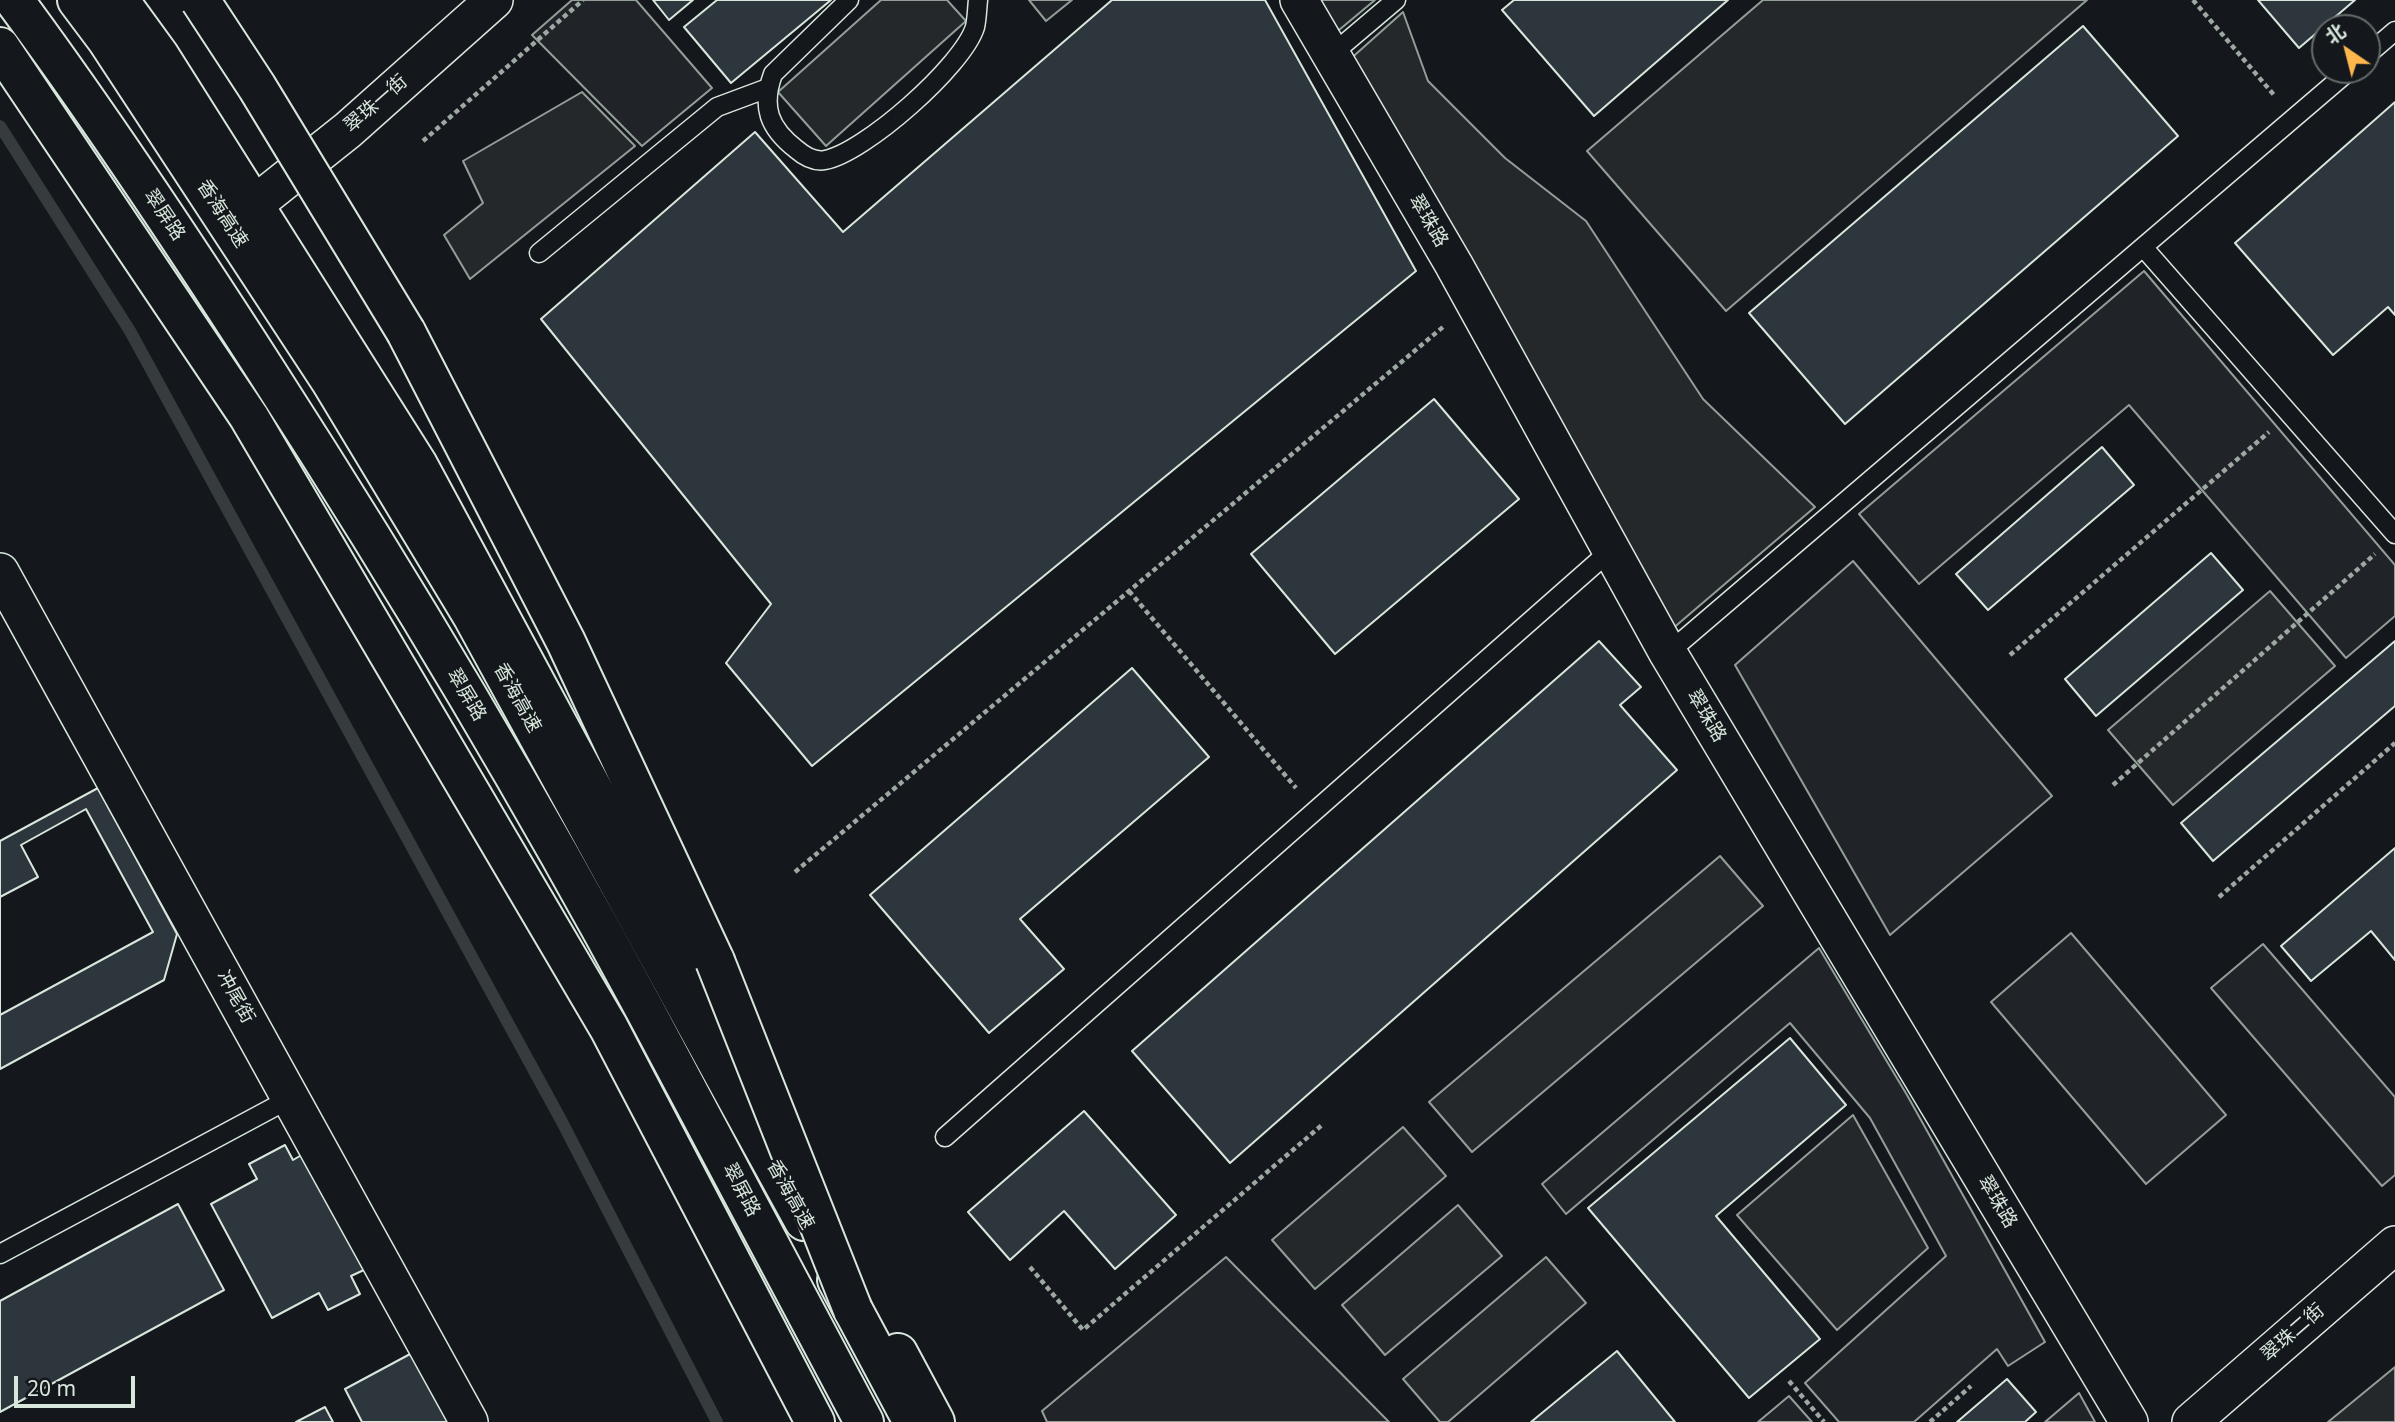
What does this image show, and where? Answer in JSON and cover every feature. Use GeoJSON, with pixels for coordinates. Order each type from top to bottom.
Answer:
{"type":"FeatureCollection","features":[{"type":"Feature","properties":{"kind":"main road","name":"翠屏路"},"geometry":{"type":"LineString","coordinates":[[14,0],[198,265],[364,523],[509,768],[644,1007],[864,1422]]}},
{"type":"Feature","properties":{"kind":"main road","name":"香海高速"},"geometry":{"type":"LineString","coordinates":[[77,0],[107,40],[330,380],[473,617],[913,1422]]}},
{"type":"Feature","properties":{"kind":"main road"},"geometry":{"type":"LineString","coordinates":[[119,0],[159,55],[418,465],[935,1422]]}},
{"type":"Feature","properties":{"kind":"main road"},"geometry":{"type":"LineString","coordinates":[[200,0],[257,87],[406,332],[566,642],[715,961],[853,1310]]}},
{"type":"Feature","properties":{"kind":"main road"},"geometry":{"type":"LineString","coordinates":[[6,57],[249,416],[609,1028],[815,1422]]}},
{"type":"Feature","properties":{"kind":"street","name":"翠珠一街"},"geometry":{"type":"LineString","coordinates":[[254,204],[348,130],[494,0]]}},
{"type":"Feature","properties":{"kind":"street","name":"翠珠路"},"geometry":{"type":"LineString","coordinates":[[1298,0],[1474,302],[1668,653],[2129,1422]]}},
{"type":"Feature","properties":{"kind":"street","name":"冲尾街"},"geometry":{"type":"LineString","coordinates":[[0,572],[469,1422]]}},
{"type":"Feature","properties":{"kind":"street","name":"翠珠二街"},"geometry":{"type":"LineString","coordinates":[[2191,1422],[2395,1245]]}},
{"type":"Feature","properties":{"kind":"lane"},"geometry":{"type":"LineString","coordinates":[[849,0],[773,74],[768,88],[771,122],[780,136],[802,155],[815,160],[838,157],[895,118],[927,91],[951,65],[974,28],[978,0]]}},
{"type":"Feature","properties":{"kind":"lane"},"geometry":{"type":"LineString","coordinates":[[1331,55],[1396,0]]}},
{"type":"Feature","properties":{"kind":"lane"},"geometry":{"type":"LineString","coordinates":[[2381,43],[2395,31]]}},
{"type":"Feature","properties":{"kind":"lane"},"geometry":{"type":"LineString","coordinates":[[1668,653],[2334,84]]}},
{"type":"Feature","properties":{"kind":"lane"},"geometry":{"type":"LineString","coordinates":[[539,253],[717,107],[768,88]]}},
{"type":"Feature","properties":{"kind":"lane"},"geometry":{"type":"LineString","coordinates":[[2143,247],[2290,414],[2390,540]]}},
{"type":"Feature","properties":{"kind":"lane"},"geometry":{"type":"LineString","coordinates":[[945,1137],[1611,550]]}},
{"type":"Feature","properties":{"kind":"lane"},"geometry":{"type":"LineString","coordinates":[[0,1254],[291,1098]]}},
{"type":"Feature","properties":{"kind":"path"},"geometry":{"type":"LineString","coordinates":[[423,141],[583,0]]}},
{"type":"Feature","properties":{"kind":"path"},"geometry":{"type":"LineString","coordinates":[[2193,0],[2294,118]]}},
{"type":"Feature","properties":{"kind":"path"},"geometry":{"type":"LineString","coordinates":[[795,872],[1474,302]]}},
{"type":"Feature","properties":{"kind":"path"},"geometry":{"type":"LineString","coordinates":[[2010,655],[2290,414]]}},
{"type":"Feature","properties":{"kind":"path"},"geometry":{"type":"LineString","coordinates":[[2113,785],[2390,540]]}},
{"type":"Feature","properties":{"kind":"path"},"geometry":{"type":"LineString","coordinates":[[1129,591],[1316,810]]}},
{"type":"Feature","properties":{"kind":"path"},"geometry":{"type":"LineString","coordinates":[[2219,897],[2395,743]]}},
{"type":"Feature","properties":{"kind":"path"},"geometry":{"type":"LineString","coordinates":[[1030,1267],[1083,1330],[1322,1125]]}},
{"type":"Feature","properties":{"kind":"path"},"geometry":{"type":"LineString","coordinates":[[1789,1381],[1825,1422]]}},
{"type":"Feature","properties":{"kind":"path"},"geometry":{"type":"LineString","coordinates":[[1930,1422],[1971,1386]]}},
{"type":"Feature","properties":{"kind":"shaded area"},"geometry":{"type":"Polygon","coordinates":[[[572,0],[636,0],[712,88],[642,146],[532,35],[572,0]]]}},
{"type":"Feature","properties":{"kind":"shaded area"},"geometry":{"type":"Polygon","coordinates":[[[881,0],[947,0],[966,21],[826,146],[778,92],[881,0]]]}},
{"type":"Feature","properties":{"kind":"shaded area"},"geometry":{"type":"Polygon","coordinates":[[[1029,0],[1072,0],[1046,21],[1029,0]]]}},
{"type":"Feature","properties":{"kind":"shaded area"},"geometry":{"type":"Polygon","coordinates":[[[1312,0],[1375,0],[1333,35],[1312,0]]]}},
{"type":"Feature","properties":{"kind":"shaded area"},"geometry":{"type":"Polygon","coordinates":[[[1763,0],[2087,0],[1726,311],[1587,151],[1763,0]]]}},
{"type":"Feature","properties":{"kind":"shaded area"},"geometry":{"type":"Polygon","coordinates":[[[1403,12],[1428,81],[1505,158],[1586,221],[1703,399],[1815,507],[1671,630],[1347,62],[1403,12]]]}},
{"type":"Feature","properties":{"kind":"shaded area"},"geometry":{"type":"Polygon","coordinates":[[[582,92],[635,146],[470,279],[444,235],[483,203],[463,161],[582,92]]]}},
{"type":"Feature","properties":{"kind":"shaded area"},"geometry":{"type":"Polygon","coordinates":[[[2144,271],[2395,565],[2395,616],[2346,658],[2129,405],[1919,584],[1859,514],[2144,271]]]}},
{"type":"Feature","properties":{"kind":"shaded area"},"geometry":{"type":"Polygon","coordinates":[[[1853,561],[2052,796],[1890,935],[1735,665],[1853,561]]]}},
{"type":"Feature","properties":{"kind":"shaded area"},"geometry":{"type":"Polygon","coordinates":[[[2270,591],[2335,666],[2173,805],[2108,730],[2270,591]]]}},
{"type":"Feature","properties":{"kind":"shaded area"},"geometry":{"type":"Polygon","coordinates":[[[1720,856],[1763,906],[1472,1152],[1429,1102],[1720,856]]]}},
{"type":"Feature","properties":{"kind":"shaded area"},"geometry":{"type":"Polygon","coordinates":[[[2071,933],[2226,1115],[2146,1184],[1991,1002],[2071,933]]]}},
{"type":"Feature","properties":{"kind":"shaded area"},"geometry":{"type":"Polygon","coordinates":[[[2263,944],[2395,1097],[2395,1175],[2382,1186],[2211,988],[2263,944]]]}},
{"type":"Feature","properties":{"kind":"shaded area"},"geometry":{"type":"Polygon","coordinates":[[[1819,948],[1907,1095],[2045,1342],[2008,1366],[1997,1349],[1914,1422],[1839,1422],[1805,1383],[1946,1256],[1870,1118],[1790,1023],[1566,1214],[1542,1184],[1819,948]]]}},
{"type":"Feature","properties":{"kind":"shaded area"},"geometry":{"type":"Polygon","coordinates":[[[1853,1115],[1928,1248],[1837,1330],[1737,1215],[1853,1115]]]}},
{"type":"Feature","properties":{"kind":"shaded area"},"geometry":{"type":"Polygon","coordinates":[[[1403,1127],[1446,1176],[1315,1289],[1272,1240],[1403,1127]]]}},
{"type":"Feature","properties":{"kind":"shaded area"},"geometry":{"type":"Polygon","coordinates":[[[1458,1205],[1502,1256],[1385,1355],[1342,1305],[1458,1205]]]}},
{"type":"Feature","properties":{"kind":"shaded area"},"geometry":{"type":"Polygon","coordinates":[[[1226,1257],[1389,1422],[1047,1422],[1042,1411],[1226,1257]]]}},
{"type":"Feature","properties":{"kind":"shaded area"},"geometry":{"type":"Polygon","coordinates":[[[1546,1257],[1586,1303],[1448,1422],[1440,1422],[1403,1379],[1546,1257]]]}},
{"type":"Feature","properties":{"kind":"shaded area"},"geometry":{"type":"Polygon","coordinates":[[[2395,1367],[2395,1422],[2328,1422],[2395,1367]]]}},
{"type":"Feature","properties":{"kind":"shaded area"},"geometry":{"type":"Polygon","coordinates":[[[2079,1393],[2095,1422],[2045,1422],[2079,1393]]]}},
{"type":"Feature","properties":{"kind":"shaded area"},"geometry":{"type":"Polygon","coordinates":[[[1789,1396],[1812,1422],[1758,1422],[1789,1396]]]}},
{"type":"Feature","properties":{"kind":"building"},"geometry":{"type":"Polygon","coordinates":[[[653,0],[693,0],[669,20],[653,0]]]}},
{"type":"Feature","properties":{"kind":"building"},"geometry":{"type":"Polygon","coordinates":[[[717,0],[831,0],[731,83],[684,27],[717,0]]]}},
{"type":"Feature","properties":{"kind":"building"},"geometry":{"type":"Polygon","coordinates":[[[1112,0],[1265,0],[1416,271],[812,766],[726,663],[771,604],[541,319],[755,132],[843,232],[1112,0]]]}},
{"type":"Feature","properties":{"kind":"building"},"geometry":{"type":"Polygon","coordinates":[[[1514,0],[1728,0],[1594,116],[1502,10],[1514,0]]]}},
{"type":"Feature","properties":{"kind":"building"},"geometry":{"type":"Polygon","coordinates":[[[2258,0],[2355,0],[2339,14],[2311,14],[2311,38],[2299,48],[2258,0]]]}},
{"type":"Feature","properties":{"kind":"building"},"geometry":{"type":"Polygon","coordinates":[[[2083,26],[2178,136],[1845,424],[1749,313],[2083,26]]]}},
{"type":"Feature","properties":{"kind":"building"},"geometry":{"type":"Polygon","coordinates":[[[2395,102],[2395,315],[2388,307],[2333,355],[2235,243],[2395,102]]]}},
{"type":"Feature","properties":{"kind":"building"},"geometry":{"type":"Polygon","coordinates":[[[1434,399],[1519,499],[1335,654],[1251,554],[1434,399]]]}},
{"type":"Feature","properties":{"kind":"building"},"geometry":{"type":"Polygon","coordinates":[[[2102,447],[2134,485],[1988,610],[1956,574],[2102,447]]]}},
{"type":"Feature","properties":{"kind":"building"},"geometry":{"type":"Polygon","coordinates":[[[2211,553],[2243,590],[2096,716],[2065,679],[2211,553]]]}},
{"type":"Feature","properties":{"kind":"building"},"geometry":{"type":"Polygon","coordinates":[[[1599,641],[1641,687],[1620,705],[1677,770],[1230,1163],[1132,1051],[1599,641]]]}},
{"type":"Feature","properties":{"kind":"building"},"geometry":{"type":"Polygon","coordinates":[[[2395,641],[2395,706],[2213,861],[2181,823],[2395,641]]]}},
{"type":"Feature","properties":{"kind":"building"},"geometry":{"type":"Polygon","coordinates":[[[1132,668],[1209,757],[1020,919],[1064,969],[989,1033],[870,895],[1132,668]]]}},
{"type":"Feature","properties":{"kind":"building"},"geometry":{"type":"Polygon","coordinates":[[[98,788],[177,934],[164,980],[0,1069],[0,841],[98,788]]]}},
{"type":"Feature","properties":{"kind":"building"},"geometry":{"type":"Polygon","coordinates":[[[86,809],[153,932],[0,1015],[0,897],[38,877],[21,845],[86,809]]]}},
{"type":"Feature","properties":{"kind":"building"},"geometry":{"type":"Polygon","coordinates":[[[2395,848],[2395,960],[2371,931],[2311,981],[2281,946],[2395,848]]]}},
{"type":"Feature","properties":{"kind":"building"},"geometry":{"type":"Polygon","coordinates":[[[1790,1038],[1846,1105],[1716,1216],[1820,1339],[1749,1398],[1588,1208],[1790,1038]]]}},
{"type":"Feature","properties":{"kind":"building"},"geometry":{"type":"Polygon","coordinates":[[[1084,1111],[1176,1215],[1115,1269],[1064,1211],[1010,1260],[968,1212],[1084,1111]]]}},
{"type":"Feature","properties":{"kind":"building"},"geometry":{"type":"Polygon","coordinates":[[[285,1145],[293,1160],[305,1153],[366,1269],[351,1276],[360,1294],[328,1310],[319,1293],[272,1318],[211,1204],[257,1179],[249,1164],[285,1145]]]}},
{"type":"Feature","properties":{"kind":"building"},"geometry":{"type":"Polygon","coordinates":[[[178,1204],[224,1290],[0,1412],[0,1301],[178,1204]]]}},
{"type":"Feature","properties":{"kind":"building"},"geometry":{"type":"Polygon","coordinates":[[[1617,1351],[1675,1422],[1531,1422],[1617,1351]]]}},
{"type":"Feature","properties":{"kind":"building"},"geometry":{"type":"Polygon","coordinates":[[[412,1353],[449,1422],[362,1422],[345,1389],[412,1353]]]}},
{"type":"Feature","properties":{"kind":"building"},"geometry":{"type":"Polygon","coordinates":[[[2007,1379],[2036,1412],[2025,1422],[1957,1422],[2007,1379]]]}},
{"type":"Feature","properties":{"kind":"building"},"geometry":{"type":"Polygon","coordinates":[[[325,1407],[333,1422],[296,1422],[325,1407]]]}},
{"type":"Feature","properties":{"kind":"waterway"},"geometry":{"type":"LineString","coordinates":[[0,126],[130,331],[561,1120],[717,1422]]}}]}
